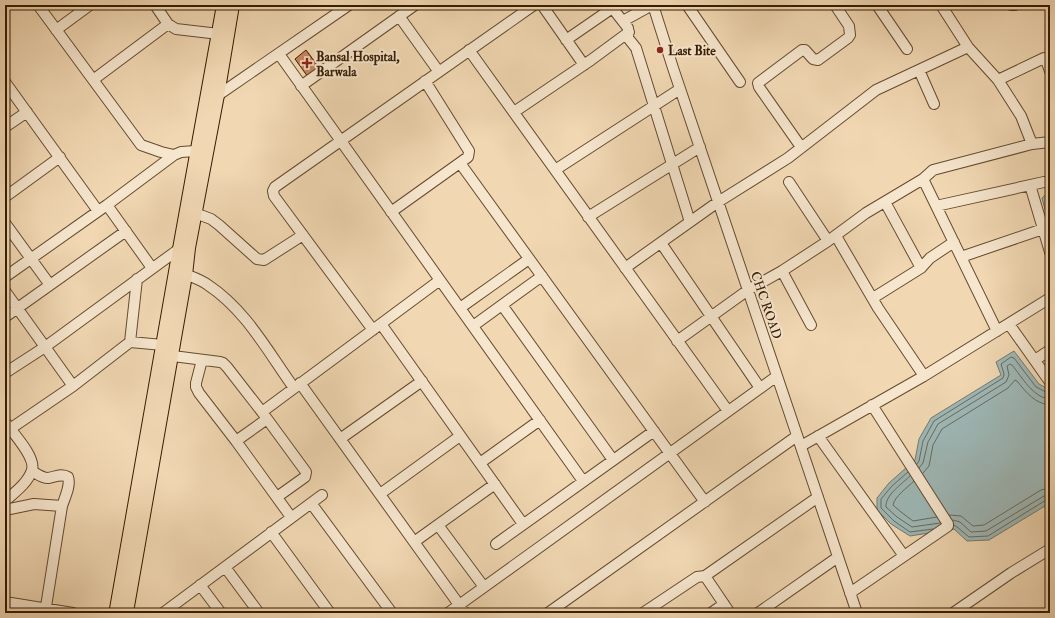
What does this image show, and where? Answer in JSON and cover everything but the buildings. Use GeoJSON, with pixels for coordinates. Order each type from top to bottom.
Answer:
{"type":"FeatureCollection","features":[{"type":"Feature","properties":{"kind":"main road"},"geometry":{"type":"LineString","coordinates":[[180,273],[178,249],[219,34],[223,5]]}},
{"type":"Feature","properties":{"kind":"main road"},"geometry":{"type":"LineString","coordinates":[[118,613],[116,609],[180,273],[195,213],[218,95],[233,5]]}},
{"type":"Feature","properties":{"kind":"main road"},"geometry":{"type":"LineString","coordinates":[[126,613],[165,352]]}},
{"type":"Feature","properties":{"kind":"street"},"geometry":{"type":"LineString","coordinates":[[38,5],[141,145],[174,155]]}},
{"type":"Feature","properties":{"kind":"street"},"geometry":{"type":"LineString","coordinates":[[56,30],[90,5]]}},
{"type":"Feature","properties":{"kind":"street"},"geometry":{"type":"LineString","coordinates":[[155,5],[168,24],[176,28],[219,34]]}},
{"type":"Feature","properties":{"kind":"street"},"geometry":{"type":"LineString","coordinates":[[206,103],[348,5]]}},
{"type":"Feature","properties":{"kind":"street"},"geometry":{"type":"LineString","coordinates":[[301,86],[416,5]]}},
{"type":"Feature","properties":{"kind":"street"},"geometry":{"type":"LineString","coordinates":[[523,524],[422,381],[303,235],[274,196],[273,192],[275,187],[534,5]]}},
{"type":"Feature","properties":{"kind":"street"},"geometry":{"type":"LineString","coordinates":[[542,5],[584,65]]}},
{"type":"Feature","properties":{"kind":"street"},"geometry":{"type":"LineString","coordinates":[[623,21],[653,5]]}},
{"type":"Feature","properties":{"kind":"street","name":"CHC ROAD"},"geometry":{"type":"LineString","coordinates":[[653,5],[857,613]]}},
{"type":"Feature","properties":{"kind":"street"},"geometry":{"type":"LineString","coordinates":[[687,5],[740,82]]}},
{"type":"Feature","properties":{"kind":"street"},"geometry":{"type":"LineString","coordinates":[[801,147],[759,87],[758,83],[802,50],[808,51],[813,59],[818,60],[848,38],[850,35],[849,26],[834,5]]}},
{"type":"Feature","properties":{"kind":"street"},"geometry":{"type":"LineString","coordinates":[[877,5],[907,49]]}},
{"type":"Feature","properties":{"kind":"street"},"geometry":{"type":"LineString","coordinates":[[941,5],[968,47],[998,80],[1021,116],[1032,144]]}},
{"type":"Feature","properties":{"kind":"street"},"geometry":{"type":"LineString","coordinates":[[566,40],[608,10],[614,10],[628,28],[628,38],[636,48],[690,222]]}},
{"type":"Feature","properties":{"kind":"street"},"geometry":{"type":"LineString","coordinates":[[399,16],[439,72]]}},
{"type":"Feature","properties":{"kind":"street"},"geometry":{"type":"LineString","coordinates":[[93,80],[168,24]]}},
{"type":"Feature","properties":{"kind":"street"},"geometry":{"type":"LineString","coordinates":[[514,112],[584,65],[629,32]]}},
{"type":"Feature","properties":{"kind":"street"},"geometry":{"type":"LineString","coordinates":[[625,268],[718,202],[777,165],[876,90],[968,47]]}},
{"type":"Feature","properties":{"kind":"street"},"geometry":{"type":"LineString","coordinates":[[469,50],[728,411]]}},
{"type":"Feature","properties":{"kind":"street"},"geometry":{"type":"LineString","coordinates":[[279,54],[583,482]]}},
{"type":"Feature","properties":{"kind":"street"},"geometry":{"type":"LineString","coordinates":[[998,80],[1044,58],[1050,71]]}},
{"type":"Feature","properties":{"kind":"street"},"geometry":{"type":"LineString","coordinates":[[919,70],[934,104]]}},
{"type":"Feature","properties":{"kind":"street"},"geometry":{"type":"LineString","coordinates":[[392,212],[468,157],[469,151],[425,81]]}},
{"type":"Feature","properties":{"kind":"street"},"geometry":{"type":"LineString","coordinates":[[5,82],[98,211]]}},
{"type":"Feature","properties":{"kind":"street"},"geometry":{"type":"LineString","coordinates":[[555,170],[680,89]]}},
{"type":"Feature","properties":{"kind":"street"},"geometry":{"type":"LineString","coordinates":[[5,127],[27,112]]}},
{"type":"Feature","properties":{"kind":"street"},"geometry":{"type":"LineString","coordinates":[[677,341],[748,290],[782,271],[832,238],[866,213],[923,179],[933,170],[1032,144],[1050,142]]}},
{"type":"Feature","properties":{"kind":"street"},"geometry":{"type":"LineString","coordinates":[[588,217],[700,147]]}},
{"type":"Feature","properties":{"kind":"street"},"geometry":{"type":"LineString","coordinates":[[5,277],[107,205],[174,155],[181,152],[196,151]]}},
{"type":"Feature","properties":{"kind":"street"},"geometry":{"type":"LineString","coordinates":[[5,197],[60,158]]}},
{"type":"Feature","properties":{"kind":"street"},"geometry":{"type":"LineString","coordinates":[[460,163],[705,502]]}},
{"type":"Feature","properties":{"kind":"street"},"geometry":{"type":"LineString","coordinates":[[923,179],[997,331]]}},
{"type":"Feature","properties":{"kind":"street"},"geometry":{"type":"LineString","coordinates":[[789,182],[832,238],[924,376]]}},
{"type":"Feature","properties":{"kind":"street"},"geometry":{"type":"LineString","coordinates":[[936,206],[1044,182]]}},
{"type":"Feature","properties":{"kind":"street"},"geometry":{"type":"LineString","coordinates":[[1030,185],[1050,252]]}},
{"type":"Feature","properties":{"kind":"street"},"geometry":{"type":"LineString","coordinates":[[885,202],[921,268]]}},
{"type":"Feature","properties":{"kind":"street"},"geometry":{"type":"LineString","coordinates":[[107,205],[152,268]]}},
{"type":"Feature","properties":{"kind":"street"},"geometry":{"type":"LineString","coordinates":[[195,213],[211,219],[257,259],[264,260],[303,235]]}},
{"type":"Feature","properties":{"kind":"street"},"geometry":{"type":"LineString","coordinates":[[5,223],[50,285]]}},
{"type":"Feature","properties":{"kind":"street"},"geometry":{"type":"LineString","coordinates":[[961,257],[1043,228]]}},
{"type":"Feature","properties":{"kind":"street"},"geometry":{"type":"LineString","coordinates":[[5,317],[126,231]]}},
{"type":"Feature","properties":{"kind":"street"},"geometry":{"type":"LineString","coordinates":[[873,298],[921,268],[930,258],[954,242]]}},
{"type":"Feature","properties":{"kind":"street"},"geometry":{"type":"LineString","coordinates":[[661,243],[760,388]]}},
{"type":"Feature","properties":{"kind":"street"},"geometry":{"type":"LineString","coordinates":[[5,373],[178,249]]}},
{"type":"Feature","properties":{"kind":"street"},"geometry":{"type":"LineString","coordinates":[[460,308],[529,259]]}},
{"type":"Feature","properties":{"kind":"street"},"geometry":{"type":"LineString","coordinates":[[782,271],[811,325]]}},
{"type":"Feature","properties":{"kind":"street"},"geometry":{"type":"LineString","coordinates":[[180,273],[207,284],[226,298],[241,312],[297,386],[340,439],[462,609]]}},
{"type":"Feature","properties":{"kind":"street"},"geometry":{"type":"LineString","coordinates":[[473,326],[542,276]]}},
{"type":"Feature","properties":{"kind":"street"},"geometry":{"type":"LineString","coordinates":[[5,501],[23,485],[32,471],[33,463],[28,453],[8,425],[73,386],[130,342],[136,279]]}},
{"type":"Feature","properties":{"kind":"street"},"geometry":{"type":"LineString","coordinates":[[236,441],[297,386],[440,280]]}},
{"type":"Feature","properties":{"kind":"street"},"geometry":{"type":"LineString","coordinates":[[5,291],[73,386]]}},
{"type":"Feature","properties":{"kind":"street"},"geometry":{"type":"LineString","coordinates":[[548,613],[705,502],[799,441],[818,436],[924,376],[1050,298]]}},
{"type":"Feature","properties":{"kind":"street"},"geometry":{"type":"LineString","coordinates":[[502,306],[613,460]]}},
{"type":"Feature","properties":{"kind":"street"},"geometry":{"type":"LineString","coordinates":[[1009,324],[1050,382]]}},
{"type":"Feature","properties":{"kind":"street"},"geometry":{"type":"LineString","coordinates":[[130,342],[165,352],[223,363],[305,470],[306,474],[277,497]]}},
{"type":"Feature","properties":{"kind":"street"},"geometry":{"type":"LineString","coordinates":[[1035,360],[1050,350]]}},
{"type":"Feature","properties":{"kind":"street"},"geometry":{"type":"LineString","coordinates":[[202,360],[196,387],[199,393],[291,517]]}},
{"type":"Feature","properties":{"kind":"street"},"geometry":{"type":"LineString","coordinates":[[448,613],[462,609],[484,587],[777,376]]}},
{"type":"Feature","properties":{"kind":"street"},"geometry":{"type":"LineString","coordinates":[[340,439],[422,381]]}},
{"type":"Feature","properties":{"kind":"street"},"geometry":{"type":"LineString","coordinates":[[850,593],[948,524],[872,405]]}},
{"type":"Feature","properties":{"kind":"street"},"geometry":{"type":"LineString","coordinates":[[480,463],[540,420]]}},
{"type":"Feature","properties":{"kind":"street"},"geometry":{"type":"LineString","coordinates":[[496,544],[654,431]]}},
{"type":"Feature","properties":{"kind":"street"},"geometry":{"type":"LineString","coordinates":[[380,494],[460,436]]}},
{"type":"Feature","properties":{"kind":"street"},"geometry":{"type":"LineString","coordinates":[[818,436],[904,556]]}},
{"type":"Feature","properties":{"kind":"street"},"geometry":{"type":"LineString","coordinates":[[32,471],[47,478],[62,474],[68,476],[69,479],[62,506],[45,610]]}},
{"type":"Feature","properties":{"kind":"street"},"geometry":{"type":"LineString","coordinates":[[414,542],[495,484]]}},
{"type":"Feature","properties":{"kind":"street"},"geometry":{"type":"LineString","coordinates":[[163,613],[322,494]]}},
{"type":"Feature","properties":{"kind":"street"},"geometry":{"type":"LineString","coordinates":[[643,613],[697,577],[705,576],[818,497]]}},
{"type":"Feature","properties":{"kind":"street"},"geometry":{"type":"LineString","coordinates":[[311,503],[392,613]]}},
{"type":"Feature","properties":{"kind":"street"},"geometry":{"type":"LineString","coordinates":[[5,510],[34,504],[62,506]]}},
{"type":"Feature","properties":{"kind":"street"},"geometry":{"type":"LineString","coordinates":[[438,525],[484,587]]}},
{"type":"Feature","properties":{"kind":"street"},"geometry":{"type":"LineString","coordinates":[[271,532],[330,613]]}},
{"type":"Feature","properties":{"kind":"street"},"geometry":{"type":"LineString","coordinates":[[954,613],[1050,549]]}},
{"type":"Feature","properties":{"kind":"street"},"geometry":{"type":"LineString","coordinates":[[758,613],[838,557]]}},
{"type":"Feature","properties":{"kind":"street"},"geometry":{"type":"LineString","coordinates":[[224,567],[259,613]]}},
{"type":"Feature","properties":{"kind":"street"},"geometry":{"type":"LineString","coordinates":[[705,576],[730,613]]}},
{"type":"Feature","properties":{"kind":"street"},"geometry":{"type":"LineString","coordinates":[[200,584],[221,613]]}},
{"type":"Feature","properties":{"kind":"street"},"geometry":{"type":"LineString","coordinates":[[5,602],[45,610],[74,613]]}},
{"type":"Feature","properties":{"kind":"street"},"geometry":{"type":"LineString","coordinates":[[711,613],[724,604]]}},
{"type":"Feature","properties":{"kind":"water"},"geometry":{"type":"Polygon","coordinates":[[[1050,190],[1050,223],[1042,198],[1050,190]]]}},
{"type":"Feature","properties":{"kind":"water"},"geometry":{"type":"Polygon","coordinates":[[[1014,351],[1039,384],[1050,390],[1050,503],[989,540],[967,541],[954,529],[910,536],[891,524],[877,510],[877,498],[889,483],[915,460],[919,439],[931,418],[1001,375],[996,362],[1014,351]]]}},
{"type":"Feature","properties":{"kind":"place","name":"Last Bite"},"geometry":{"type":"Point","coordinates":[660,50]}},
{"type":"Feature","properties":{"kind":"place","name":"Bansal Hospital, Barwala"},"geometry":{"type":"Point","coordinates":[307,63]}}]}
